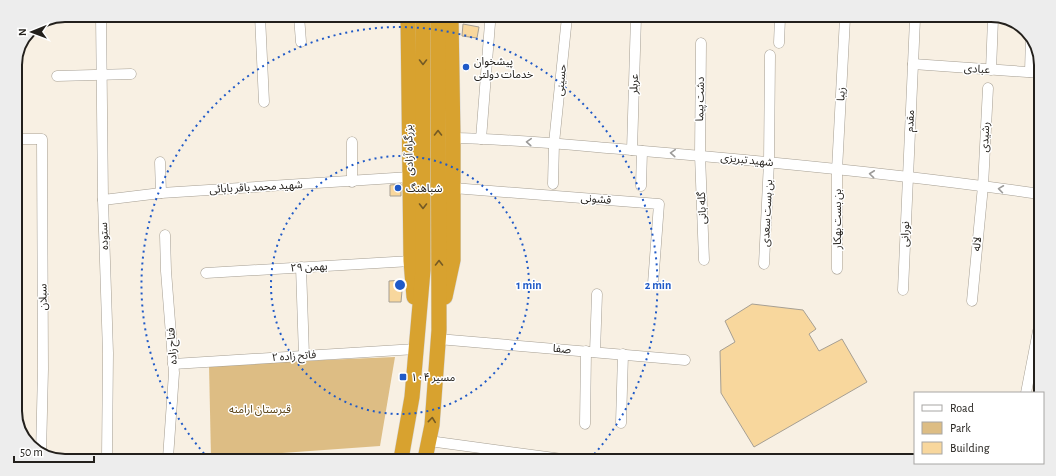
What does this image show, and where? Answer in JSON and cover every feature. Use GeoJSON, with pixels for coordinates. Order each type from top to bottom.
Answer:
{"type":"FeatureCollection","features":[{"type":"Feature","properties":{"kind":"highway","name":"بزرگراه آزادی"},"geometry":{"type":"LineString","coordinates":[[408,22],[411,261],[417,331]]}},
{"type":"Feature","properties":{"kind":"highway"},"geometry":{"type":"LineString","coordinates":[[439,334],[453,260],[453,138],[445,22]]}},
{"type":"Feature","properties":{"kind":"highway"},"geometry":{"type":"LineString","coordinates":[[426,454],[432,425],[439,334],[445,22]]}},
{"type":"Feature","properties":{"kind":"highway","name":"بزرگراه آزادی"},"geometry":{"type":"LineString","coordinates":[[402,454],[412,397],[423,270],[422,23]]}},
{"type":"Feature","properties":{"kind":"street","name":"ستوده"},"geometry":{"type":"LineString","coordinates":[[101,22],[108,353],[107,454]]}},
{"type":"Feature","properties":{"kind":"street"},"geometry":{"type":"LineString","coordinates":[[260,22],[264,102]]}},
{"type":"Feature","properties":{"kind":"street"},"geometry":{"type":"LineString","coordinates":[[299,22],[301,42]]}},
{"type":"Feature","properties":{"kind":"street","name":"حسینی"},"geometry":{"type":"LineString","coordinates":[[553,184],[554,143],[566,22]]}},
{"type":"Feature","properties":{"kind":"street","name":"عربلر"},"geometry":{"type":"LineString","coordinates":[[636,22],[637,151],[641,186]]}},
{"type":"Feature","properties":{"kind":"street"},"geometry":{"type":"LineString","coordinates":[[779,43],[780,22]]}},
{"type":"Feature","properties":{"kind":"street","name":"زیبا"},"geometry":{"type":"LineString","coordinates":[[837,170],[845,22]]}},
{"type":"Feature","properties":{"kind":"street"},"geometry":{"type":"LineString","coordinates":[[913,64],[915,22]]}},
{"type":"Feature","properties":{"kind":"street"},"geometry":{"type":"LineString","coordinates":[[991,70],[993,22]]}},
{"type":"Feature","properties":{"kind":"street"},"geometry":{"type":"LineString","coordinates":[[481,139],[490,23]]}},
{"type":"Feature","properties":{"kind":"street","name":"دشت پیما"},"geometry":{"type":"LineString","coordinates":[[700,155],[701,43]]}},
{"type":"Feature","properties":{"kind":"street"},"geometry":{"type":"LineString","coordinates":[[1030,72],[1031,48]]}},
{"type":"Feature","properties":{"kind":"street","name":"بن بست سعدی"},"geometry":{"type":"LineString","coordinates":[[764,264],[769,162],[770,55]]}},
{"type":"Feature","properties":{"kind":"street","name":"عبادی"},"geometry":{"type":"LineString","coordinates":[[913,64],[1034,72]]}},
{"type":"Feature","properties":{"kind":"street","name":"مقدم"},"geometry":{"type":"LineString","coordinates":[[907,178],[913,64]]}},
{"type":"Feature","properties":{"kind":"street"},"geometry":{"type":"LineString","coordinates":[[57,76],[131,74]]}},
{"type":"Feature","properties":{"kind":"street","name":"رشیدی"},"geometry":{"type":"LineString","coordinates":[[983,186],[988,88]]}},
{"type":"Feature","properties":{"kind":"street","name":"سبلان"},"geometry":{"type":"LineString","coordinates":[[22,138],[42,139],[43,369],[41,446]]}},
{"type":"Feature","properties":{"kind":"street","name":"شهید تبریزی"},"geometry":{"type":"LineString","coordinates":[[453,138],[554,143],[700,155],[983,186],[1034,193]]}},
{"type":"Feature","properties":{"kind":"street"},"geometry":{"type":"LineString","coordinates":[[352,142],[352,182]]}},
{"type":"Feature","properties":{"kind":"street","name":"گله بانی"},"geometry":{"type":"LineString","coordinates":[[700,155],[704,260]]}},
{"type":"Feature","properties":{"kind":"street"},"geometry":{"type":"LineString","coordinates":[[160,162],[161,193]]}},
{"type":"Feature","properties":{"kind":"street","name":"بن بست بهکار"},"geometry":{"type":"LineString","coordinates":[[837,170],[837,269]]}},
{"type":"Feature","properties":{"kind":"street","name":"شهید محمد باقر بابائی"},"geometry":{"type":"LineString","coordinates":[[104,200],[161,193],[352,182],[410,177]]}},
{"type":"Feature","properties":{"kind":"street","name":"نورانی"},"geometry":{"type":"LineString","coordinates":[[903,290],[907,178]]}},
{"type":"Feature","properties":{"kind":"street","name":"لاله"},"geometry":{"type":"LineString","coordinates":[[972,301],[983,186]]}},
{"type":"Feature","properties":{"kind":"street","name":"قشونی"},"geometry":{"type":"LineString","coordinates":[[453,188],[659,204],[653,284]]}},
{"type":"Feature","properties":{"kind":"street","name":"فتاح زاده"},"geometry":{"type":"LineString","coordinates":[[165,235],[173,364],[173,395],[168,454]]}},
{"type":"Feature","properties":{"kind":"street","name":"۲۹ بهمن"},"geometry":{"type":"LineString","coordinates":[[206,273],[411,261]]}},
{"type":"Feature","properties":{"kind":"street"},"geometry":{"type":"LineString","coordinates":[[301,267],[304,356]]}},
{"type":"Feature","properties":{"kind":"street"},"geometry":{"type":"LineString","coordinates":[[585,424],[597,294]]}},
{"type":"Feature","properties":{"kind":"street","name":"صفا"},"geometry":{"type":"LineString","coordinates":[[439,334],[685,360]]}},
{"type":"Feature","properties":{"kind":"street","name":"فاتح زاده ۲"},"geometry":{"type":"LineString","coordinates":[[173,364],[416,349]]}},
{"type":"Feature","properties":{"kind":"street"},"geometry":{"type":"LineString","coordinates":[[1026,392],[1034,352]]}},
{"type":"Feature","properties":{"kind":"street"},"geometry":{"type":"LineString","coordinates":[[621,423],[622,354]]}},
{"type":"Feature","properties":{"kind":"street"},"geometry":{"type":"LineString","coordinates":[[429,441],[525,454]]}},
{"type":"Feature","properties":{"kind":"green space","name":"قبرستان ارامنه"},"geometry":{"type":"Polygon","coordinates":[[[395,357],[380,446],[267,454],[211,454],[209,365],[395,357]]]}},
{"type":"Feature","properties":{"kind":"building"},"geometry":{"type":"Polygon","coordinates":[[[463,24],[479,27],[477,38],[462,36],[463,24]]]}},
{"type":"Feature","properties":{"kind":"building"},"geometry":{"type":"Polygon","coordinates":[[[401,184],[401,196],[390,196],[390,185],[401,184]]]}},
{"type":"Feature","properties":{"kind":"building"},"geometry":{"type":"Polygon","coordinates":[[[403,280],[401,302],[389,302],[389,281],[403,280]]]}},
{"type":"Feature","properties":{"kind":"building"},"geometry":{"type":"Polygon","coordinates":[[[752,304],[803,310],[816,329],[809,334],[819,351],[842,339],[867,382],[754,447],[721,393],[720,351],[735,342],[725,321],[752,304]]]}},
{"type":"Feature","properties":{"kind":"place","name":"پیشخوان خدمات دولتی"},"geometry":{"type":"Point","coordinates":[466,67]}},
{"type":"Feature","properties":{"kind":"place","name":"شباهنگ"},"geometry":{"type":"Point","coordinates":[398,188]}},
{"type":"Feature","properties":{"kind":"place","name":"مسیر ۱۰۴"},"geometry":{"type":"Point","coordinates":[403,377]}}]}
